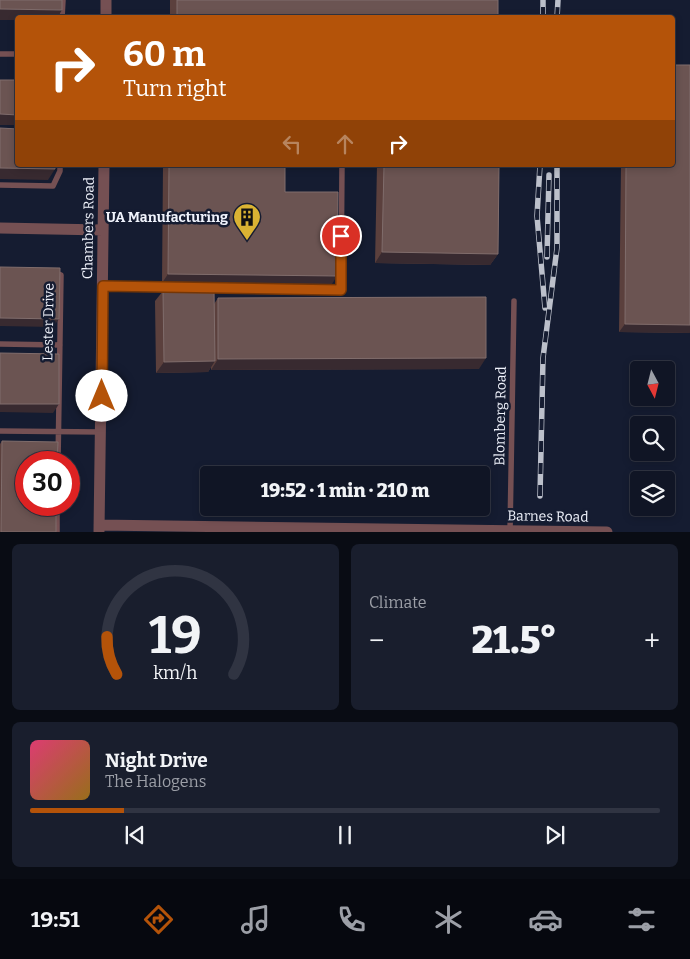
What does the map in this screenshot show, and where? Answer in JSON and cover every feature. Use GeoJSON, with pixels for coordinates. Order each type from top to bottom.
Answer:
{"type":"FeatureCollection","features":[{"type":"Feature","properties":{"kind":"street"},"geometry":{"type":"LineString","coordinates":[[106,0],[106,15]]}},
{"type":"Feature","properties":{"kind":"street","name":"Chambers Road"},"geometry":{"type":"LineString","coordinates":[[99,528],[104,167]]}},
{"type":"Feature","properties":{"kind":"street"},"geometry":{"type":"LineString","coordinates":[[0,228],[103,230]]}},
{"type":"Feature","properties":{"kind":"street","name":"Barnes Road"},"geometry":{"type":"LineString","coordinates":[[99,528],[607,532]]}},
{"type":"Feature","properties":{"kind":"lane"},"geometry":{"type":"LineString","coordinates":[[62,15],[63,0]]}},
{"type":"Feature","properties":{"kind":"lane"},"geometry":{"type":"LineString","coordinates":[[0,54],[15,54]]}},
{"type":"Feature","properties":{"kind":"lane"},"geometry":{"type":"LineString","coordinates":[[0,185],[53,186],[60,167]]}},
{"type":"Feature","properties":{"kind":"lane"},"geometry":{"type":"LineString","coordinates":[[103,286],[341,290],[342,167]]}},
{"type":"Feature","properties":{"kind":"lane","name":"Lester Drive"},"geometry":{"type":"LineString","coordinates":[[44,270],[61,275],[58,451]]}},
{"type":"Feature","properties":{"kind":"lane","name":"Blomberg Road"},"geometry":{"type":"LineString","coordinates":[[510,531],[514,301]]}},
{"type":"Feature","properties":{"kind":"lane"},"geometry":{"type":"LineString","coordinates":[[0,344],[60,345]]}},
{"type":"Feature","properties":{"kind":"lane"},"geometry":{"type":"LineString","coordinates":[[0,431],[101,432]]}},
{"type":"Feature","properties":{"kind":"lane"},"geometry":{"type":"LineString","coordinates":[[57,516],[57,532]]}},
{"type":"Feature","properties":{"kind":"building"},"geometry":{"type":"Polygon","coordinates":[[[0,0],[62,0],[62,10],[0,9],[0,0]]]}},
{"type":"Feature","properties":{"kind":"building"},"geometry":{"type":"Polygon","coordinates":[[[177,0],[498,0],[498,15],[177,15],[177,0]]]}},
{"type":"Feature","properties":{"kind":"building"},"geometry":{"type":"Polygon","coordinates":[[[675,65],[690,65],[690,325],[625,324],[626,167],[675,167],[675,65]]]}},
{"type":"Feature","properties":{"kind":"building"},"geometry":{"type":"Polygon","coordinates":[[[0,80],[15,80],[15,115],[0,114],[0,80]]]}},
{"type":"Feature","properties":{"kind":"building"},"geometry":{"type":"Polygon","coordinates":[[[0,128],[15,129],[15,167],[55,167],[55,169],[0,168],[0,128]]]}},
{"type":"Feature","properties":{"kind":"building","name":"UA Manufacturing"},"geometry":{"type":"Polygon","coordinates":[[[169,167],[285,167],[285,192],[338,192],[337,276],[168,274],[169,167]]]}},
{"type":"Feature","properties":{"kind":"building"},"geometry":{"type":"Polygon","coordinates":[[[384,167],[499,167],[498,254],[382,252],[384,167]]]}},
{"type":"Feature","properties":{"kind":"building"},"geometry":{"type":"Polygon","coordinates":[[[0,267],[60,268],[59,319],[0,318],[0,267]]]}},
{"type":"Feature","properties":{"kind":"building"},"geometry":{"type":"Polygon","coordinates":[[[214,290],[215,361],[164,362],[163,291],[214,290]]]}},
{"type":"Feature","properties":{"kind":"building"},"geometry":{"type":"Polygon","coordinates":[[[486,297],[486,358],[218,359],[218,298],[486,297]]]}},
{"type":"Feature","properties":{"kind":"building"},"geometry":{"type":"Polygon","coordinates":[[[0,353],[59,354],[59,404],[0,404],[0,353]]]}},
{"type":"Feature","properties":{"kind":"building"},"geometry":{"type":"Polygon","coordinates":[[[2,441],[58,442],[58,451],[15,451],[15,516],[56,516],[56,532],[1,532],[2,441]]]}},
{"type":"Feature","properties":{"kind":"railway"},"geometry":{"type":"LineString","coordinates":[[543,0],[543,15]]}},
{"type":"Feature","properties":{"kind":"railway"},"geometry":{"type":"LineString","coordinates":[[557,15],[558,0]]}},
{"type":"Feature","properties":{"kind":"railway"},"geometry":{"type":"LineString","coordinates":[[540,167],[537,216],[545,308]]}},
{"type":"Feature","properties":{"kind":"railway"},"geometry":{"type":"LineString","coordinates":[[540,496],[543,358],[557,248],[557,167]]}},
{"type":"Feature","properties":{"kind":"railway"},"geometry":{"type":"LineString","coordinates":[[547,257],[549,175]]}},
{"type":"Feature","properties":{"kind":"place","name":"UA Manufacturing"},"geometry":{"type":"Point","coordinates":[247,241]}},
{"type":"Feature","properties":{"kind":"route"},"geometry":{"type":"LineString","coordinates":[[102,396],[103,286],[341,290],[341,236]]}}]}
